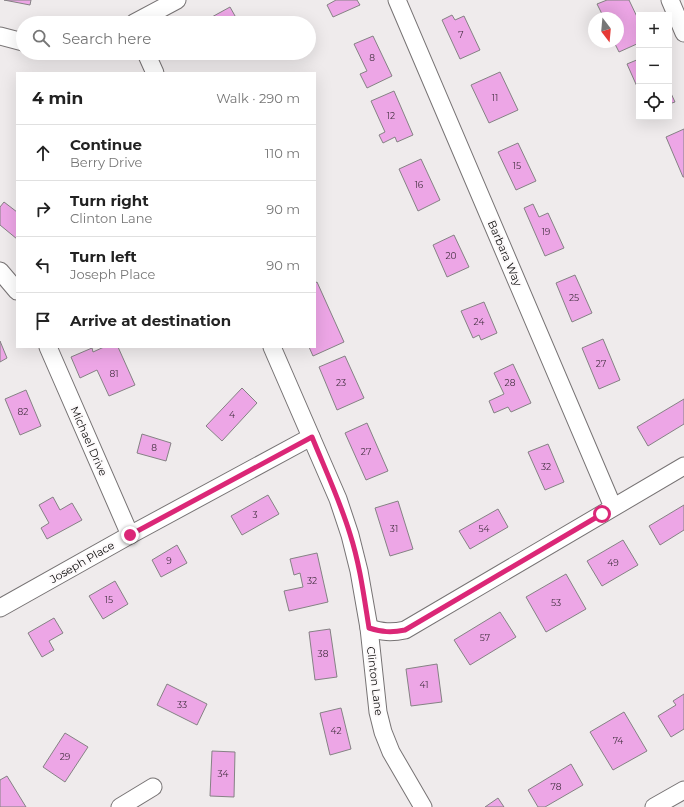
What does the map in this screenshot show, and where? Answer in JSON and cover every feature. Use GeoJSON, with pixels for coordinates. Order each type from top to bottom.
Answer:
{"type":"FeatureCollection","features":[{"type":"Feature","properties":{"kind":"street"},"geometry":{"type":"LineString","coordinates":[[147,16],[177,0]]}},
{"type":"Feature","properties":{"kind":"street","name":"Barbara Way"},"geometry":{"type":"LineString","coordinates":[[397,0],[613,507]]}},
{"type":"Feature","properties":{"kind":"street"},"geometry":{"type":"LineString","coordinates":[[670,0],[684,34]]}},
{"type":"Feature","properties":{"kind":"street"},"geometry":{"type":"LineString","coordinates":[[0,36],[16,40]]}},
{"type":"Feature","properties":{"kind":"street"},"geometry":{"type":"LineString","coordinates":[[149,60],[155,72]]}},
{"type":"Feature","properties":{"kind":"street"},"geometry":{"type":"LineString","coordinates":[[0,271],[16,290]]}},
{"type":"Feature","properties":{"kind":"street","name":"Michael Drive"},"geometry":{"type":"LineString","coordinates":[[48,348],[130,535]]}},
{"type":"Feature","properties":{"kind":"street","name":"Clinton Lane"},"geometry":{"type":"LineString","coordinates":[[272,348],[312,437],[338,500],[350,535],[360,571],[369,628],[378,712],[383,732],[391,752],[423,807]]}},
{"type":"Feature","properties":{"kind":"street","name":"Joseph Place"},"geometry":{"type":"LineString","coordinates":[[0,608],[130,535],[312,437]]}},
{"type":"Feature","properties":{"kind":"street"},"geometry":{"type":"LineString","coordinates":[[369,628],[381,632],[405,630],[684,466]]}},
{"type":"Feature","properties":{"kind":"street"},"geometry":{"type":"LineString","coordinates":[[120,807],[153,787]]}},
{"type":"Feature","properties":{"kind":"street"},"geometry":{"type":"LineString","coordinates":[[654,807],[684,790]]}},
{"type":"Feature","properties":{"kind":"building"},"geometry":{"type":"Polygon","coordinates":[[[4,0],[31,0],[30,5],[4,0]]]}},
{"type":"Feature","properties":{"kind":"building"},"geometry":{"type":"Polygon","coordinates":[[[336,0],[357,0],[360,5],[333,17],[327,5],[336,0]]]}},
{"type":"Feature","properties":{"kind":"building"},"geometry":{"type":"Polygon","coordinates":[[[607,0],[629,0],[636,15],[636,44],[619,52],[617,48],[624,48],[624,12],[601,12],[597,4],[607,0]]]}},
{"type":"Feature","properties":{"kind":"building"},"geometry":{"type":"Polygon","coordinates":[[[230,7],[235,16],[214,16],[230,7]]]}},
{"type":"Feature","properties":{"kind":"building"},"geometry":{"type":"Polygon","coordinates":[[[452,15],[455,20],[464,16],[480,50],[460,59],[442,20],[452,15]]]}},
{"type":"Feature","properties":{"kind":"building"},"geometry":{"type":"Polygon","coordinates":[[[373,36],[392,76],[367,88],[360,74],[367,71],[354,44],[373,36]]]}},
{"type":"Feature","properties":{"kind":"building"},"geometry":{"type":"Polygon","coordinates":[[[636,60],[636,84],[627,64],[636,60]]]}},
{"type":"Feature","properties":{"kind":"building"},"geometry":{"type":"Polygon","coordinates":[[[500,72],[518,110],[489,123],[471,85],[500,72]]]}},
{"type":"Feature","properties":{"kind":"building"},"geometry":{"type":"Polygon","coordinates":[[[394,91],[413,135],[397,142],[395,137],[383,143],[379,135],[385,132],[371,101],[394,91]]]}},
{"type":"Feature","properties":{"kind":"building"},"geometry":{"type":"Polygon","coordinates":[[[672,96],[675,102],[672,103],[672,96]]]}},
{"type":"Feature","properties":{"kind":"building"},"geometry":{"type":"Polygon","coordinates":[[[684,129],[684,177],[683,177],[666,137],[684,129]]]}},
{"type":"Feature","properties":{"kind":"building"},"geometry":{"type":"Polygon","coordinates":[[[518,143],[536,181],[516,190],[498,152],[518,143]]]}},
{"type":"Feature","properties":{"kind":"building"},"geometry":{"type":"Polygon","coordinates":[[[421,159],[440,200],[418,211],[399,169],[421,159]]]}},
{"type":"Feature","properties":{"kind":"building"},"geometry":{"type":"Polygon","coordinates":[[[4,202],[16,211],[16,238],[0,225],[0,207],[4,202]]]}},
{"type":"Feature","properties":{"kind":"building"},"geometry":{"type":"Polygon","coordinates":[[[533,204],[539,217],[548,213],[564,248],[545,256],[524,208],[533,204]]]}},
{"type":"Feature","properties":{"kind":"building"},"geometry":{"type":"Polygon","coordinates":[[[454,235],[469,267],[447,277],[433,245],[454,235]]]}},
{"type":"Feature","properties":{"kind":"building"},"geometry":{"type":"Polygon","coordinates":[[[575,275],[592,313],[572,322],[556,283],[575,275]]]}},
{"type":"Feature","properties":{"kind":"building"},"geometry":{"type":"Polygon","coordinates":[[[316,282],[344,342],[313,356],[309,348],[316,348],[316,282]]]}},
{"type":"Feature","properties":{"kind":"building"},"geometry":{"type":"Polygon","coordinates":[[[484,302],[497,333],[481,340],[479,335],[473,338],[461,311],[484,302]]]}},
{"type":"Feature","properties":{"kind":"building"},"geometry":{"type":"Polygon","coordinates":[[[603,339],[620,380],[599,389],[582,348],[603,339]]]}},
{"type":"Feature","properties":{"kind":"building"},"geometry":{"type":"Polygon","coordinates":[[[0,341],[7,358],[0,362],[0,341]]]}},
{"type":"Feature","properties":{"kind":"building"},"geometry":{"type":"Polygon","coordinates":[[[92,348],[93,352],[102,348],[118,348],[135,385],[109,396],[97,370],[80,378],[71,357],[92,348]]]}},
{"type":"Feature","properties":{"kind":"building"},"geometry":{"type":"Polygon","coordinates":[[[345,356],[364,398],[337,410],[319,367],[345,356]]]}},
{"type":"Feature","properties":{"kind":"building"},"geometry":{"type":"Polygon","coordinates":[[[513,364],[531,403],[511,412],[508,407],[494,413],[489,401],[504,394],[494,373],[513,364]]]}},
{"type":"Feature","properties":{"kind":"building"},"geometry":{"type":"Polygon","coordinates":[[[242,388],[257,403],[222,441],[206,426],[242,388]]]}},
{"type":"Feature","properties":{"kind":"building"},"geometry":{"type":"Polygon","coordinates":[[[26,390],[41,426],[20,435],[5,399],[26,390]]]}},
{"type":"Feature","properties":{"kind":"building"},"geometry":{"type":"Polygon","coordinates":[[[684,399],[684,424],[648,446],[637,427],[684,399]]]}},
{"type":"Feature","properties":{"kind":"building"},"geometry":{"type":"Polygon","coordinates":[[[367,423],[388,471],[366,480],[345,433],[367,423]]]}},
{"type":"Feature","properties":{"kind":"building"},"geometry":{"type":"Polygon","coordinates":[[[142,434],[171,443],[166,461],[137,453],[142,434]]]}},
{"type":"Feature","properties":{"kind":"building"},"geometry":{"type":"Polygon","coordinates":[[[548,444],[564,482],[545,490],[528,452],[548,444]]]}},
{"type":"Feature","properties":{"kind":"building"},"geometry":{"type":"Polygon","coordinates":[[[268,495],[279,514],[242,535],[231,516],[268,495]]]}},
{"type":"Feature","properties":{"kind":"building"},"geometry":{"type":"Polygon","coordinates":[[[53,497],[60,510],[72,503],[82,520],[47,539],[41,528],[49,523],[39,505],[53,497]]]}},
{"type":"Feature","properties":{"kind":"building"},"geometry":{"type":"Polygon","coordinates":[[[398,501],[413,549],[390,556],[375,508],[398,501]]]}},
{"type":"Feature","properties":{"kind":"building"},"geometry":{"type":"Polygon","coordinates":[[[684,505],[684,530],[660,545],[649,526],[684,505]]]}},
{"type":"Feature","properties":{"kind":"building"},"geometry":{"type":"Polygon","coordinates":[[[498,509],[508,527],[470,549],[459,531],[498,509]]]}},
{"type":"Feature","properties":{"kind":"building"},"geometry":{"type":"Polygon","coordinates":[[[623,540],[638,565],[602,586],[587,561],[623,540]]]}},
{"type":"Feature","properties":{"kind":"building"},"geometry":{"type":"Polygon","coordinates":[[[177,545],[187,563],[161,577],[152,560],[177,545]]]}},
{"type":"Feature","properties":{"kind":"building"},"geometry":{"type":"Polygon","coordinates":[[[317,553],[328,602],[289,611],[284,591],[303,587],[300,573],[294,575],[290,559],[317,553]]]}},
{"type":"Feature","properties":{"kind":"building"},"geometry":{"type":"Polygon","coordinates":[[[566,574],[586,609],[546,632],[526,597],[566,574]]]}},
{"type":"Feature","properties":{"kind":"building"},"geometry":{"type":"Polygon","coordinates":[[[115,581],[128,604],[103,619],[89,596],[115,581]]]}},
{"type":"Feature","properties":{"kind":"building"},"geometry":{"type":"Polygon","coordinates":[[[500,612],[516,637],[470,665],[454,640],[500,612]]]}},
{"type":"Feature","properties":{"kind":"building"},"geometry":{"type":"Polygon","coordinates":[[[54,618],[63,633],[49,641],[54,650],[42,657],[28,633],[54,618]]]}},
{"type":"Feature","properties":{"kind":"building"},"geometry":{"type":"Polygon","coordinates":[[[330,629],[337,677],[315,680],[309,632],[330,629]]]}},
{"type":"Feature","properties":{"kind":"building"},"geometry":{"type":"Polygon","coordinates":[[[437,664],[442,702],[411,706],[406,669],[437,664]]]}},
{"type":"Feature","properties":{"kind":"building"},"geometry":{"type":"Polygon","coordinates":[[[167,684],[207,704],[197,725],[157,705],[167,684]]]}},
{"type":"Feature","properties":{"kind":"building"},"geometry":{"type":"Polygon","coordinates":[[[684,694],[684,729],[671,737],[658,716],[676,705],[673,701],[684,694]]]}},
{"type":"Feature","properties":{"kind":"building"},"geometry":{"type":"Polygon","coordinates":[[[341,708],[351,749],[330,755],[320,713],[341,708]]]}},
{"type":"Feature","properties":{"kind":"building"},"geometry":{"type":"Polygon","coordinates":[[[624,712],[647,751],[613,770],[590,732],[624,712]]]}},
{"type":"Feature","properties":{"kind":"building"},"geometry":{"type":"Polygon","coordinates":[[[65,733],[88,747],[65,782],[43,767],[65,733]]]}},
{"type":"Feature","properties":{"kind":"building"},"geometry":{"type":"Polygon","coordinates":[[[212,751],[235,752],[234,797],[210,796],[212,751]]]}},
{"type":"Feature","properties":{"kind":"building"},"geometry":{"type":"Polygon","coordinates":[[[571,764],[583,785],[545,807],[538,807],[528,790],[571,764]]]}},
{"type":"Feature","properties":{"kind":"building"},"geometry":{"type":"Polygon","coordinates":[[[7,776],[26,807],[0,807],[0,780],[7,776]]]}},
{"type":"Feature","properties":{"kind":"building"},"geometry":{"type":"Polygon","coordinates":[[[498,798],[504,807],[485,807],[498,798]]]}},
{"type":"Feature","properties":{"kind":"route"},"geometry":{"type":"LineString","coordinates":[[130,535],[312,437],[338,500],[350,535],[360,571],[369,628],[381,632],[393,632],[405,630],[602,514]]}}]}
